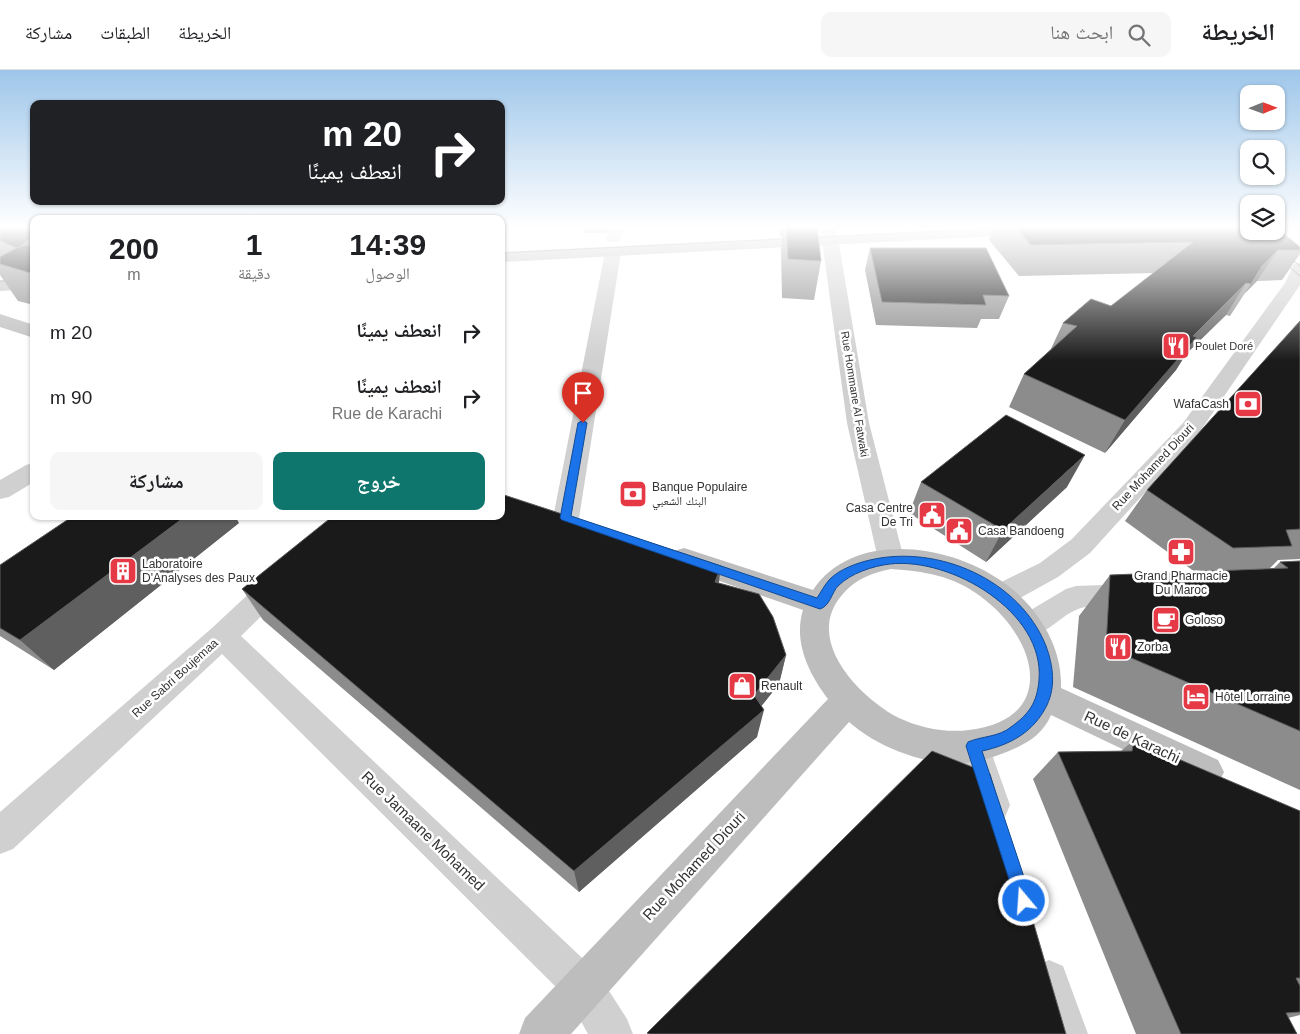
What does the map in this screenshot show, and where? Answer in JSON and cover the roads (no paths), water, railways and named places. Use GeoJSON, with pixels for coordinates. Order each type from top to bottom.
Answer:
{"type":"FeatureCollection","features":[{"type":"Feature","properties":{"kind":"street"},"geometry":{"type":"LineString","coordinates":[[1,282],[27,271]]}},
{"type":"Feature","properties":{"kind":"street"},"geometry":{"type":"LineString","coordinates":[[566,518],[609,271]]}},
{"type":"Feature","properties":{"kind":"street","name":"Rue Hommane Al Fatwaki"},"geometry":{"type":"LineString","coordinates":[[835,271],[850,378],[873,498],[891,559]]}},
{"type":"Feature","properties":{"kind":"street","name":"Rue Mohamed Diouri"},"geometry":{"type":"LineString","coordinates":[[1001,595],[1049,570],[1081,546],[1191,428],[1298,278]]}},
{"type":"Feature","properties":{"kind":"street"},"geometry":{"type":"LineString","coordinates":[[1,282],[30,284]]}},
{"type":"Feature","properties":{"kind":"street"},"geometry":{"type":"LineString","coordinates":[[0,320],[30,331]]}},
{"type":"Feature","properties":{"kind":"street"},"geometry":{"type":"LineString","coordinates":[[0,491],[30,473]]}},
{"type":"Feature","properties":{"kind":"street"},"geometry":{"type":"LineString","coordinates":[[538,508],[592,526]]}},
{"type":"Feature","properties":{"kind":"street"},"geometry":{"type":"LineString","coordinates":[[662,550],[820,604]]}},
{"type":"Feature","properties":{"kind":"street"},"geometry":{"type":"LineString","coordinates":[[891,559],[914,560],[948,567],[975,578],[1001,595],[1021,614],[1029,625],[1045,660],[1046,672],[1044,696],[1036,713],[1015,733],[996,741],[973,746],[944,746],[913,739],[884,727],[848,700],[833,682],[816,646],[814,628],[817,612],[828,589],[846,574],[869,563],[891,559]]}},
{"type":"Feature","properties":{"kind":"street","name":"Rue Sabri Boujemaa"},"geometry":{"type":"LineString","coordinates":[[0,836],[222,636],[298,563]]}},
{"type":"Feature","properties":{"kind":"street"},"geometry":{"type":"LineString","coordinates":[[1029,625],[1076,597],[1154,594]]}},
{"type":"Feature","properties":{"kind":"street","name":"Rue Jamaane Mohamed"},"geometry":{"type":"LineString","coordinates":[[222,636],[584,986],[612,1034]]}},
{"type":"Feature","properties":{"kind":"street","name":"Rue de Karachi"},"geometry":{"type":"LineString","coordinates":[[1044,696],[1232,785]]}},
{"type":"Feature","properties":{"kind":"street","name":"Rue Mohamed Diouri"},"geometry":{"type":"LineString","coordinates":[[541,1034],[848,700]]}},
{"type":"Feature","properties":{"kind":"street"},"geometry":{"type":"LineString","coordinates":[[973,746],[1003,835]]}},
{"type":"Feature","properties":{"kind":"street"},"geometry":{"type":"LineString","coordinates":[[1039,949],[1066,1034]]}},
{"type":"Feature","properties":{"kind":"tram line"},"geometry":{"type":"LineString","coordinates":[[1294,271],[1300,276]]}},
{"type":"Feature","properties":{"kind":"tram line"},"geometry":{"type":"LineString","coordinates":[[0,281],[30,279]]}},
{"type":"Feature","properties":{"kind":"place","name":"Poulet Doré"},"geometry":{"type":"Point","coordinates":[1176,346]}},
{"type":"Feature","properties":{"kind":"place","name":"WafaCash"},"geometry":{"type":"Point","coordinates":[1248,404]}},
{"type":"Feature","properties":{"kind":"place","name":"Banque Populaire البنك الشعبي"},"geometry":{"type":"Point","coordinates":[633,494]}},
{"type":"Feature","properties":{"kind":"place","name":"Casa Centre De Tri"},"geometry":{"type":"Point","coordinates":[932,515]}},
{"type":"Feature","properties":{"kind":"place","name":"Casa Bandoeng"},"geometry":{"type":"Point","coordinates":[959,531]}},
{"type":"Feature","properties":{"kind":"place","name":"Grand Pharmacie Du Maroc"},"geometry":{"type":"Point","coordinates":[1181,552]}},
{"type":"Feature","properties":{"kind":"place","name":"Laboratoire D'Analyses des Paux"},"geometry":{"type":"Point","coordinates":[123,571]}},
{"type":"Feature","properties":{"kind":"place","name":"Goloso"},"geometry":{"type":"Point","coordinates":[1166,620]}},
{"type":"Feature","properties":{"kind":"place","name":"Zorba"},"geometry":{"type":"Point","coordinates":[1118,647]}},
{"type":"Feature","properties":{"kind":"place","name":"Renault"},"geometry":{"type":"Point","coordinates":[742,686]}},
{"type":"Feature","properties":{"kind":"place","name":"Hôtel Lorraine"},"geometry":{"type":"Point","coordinates":[1196,697]}}]}
